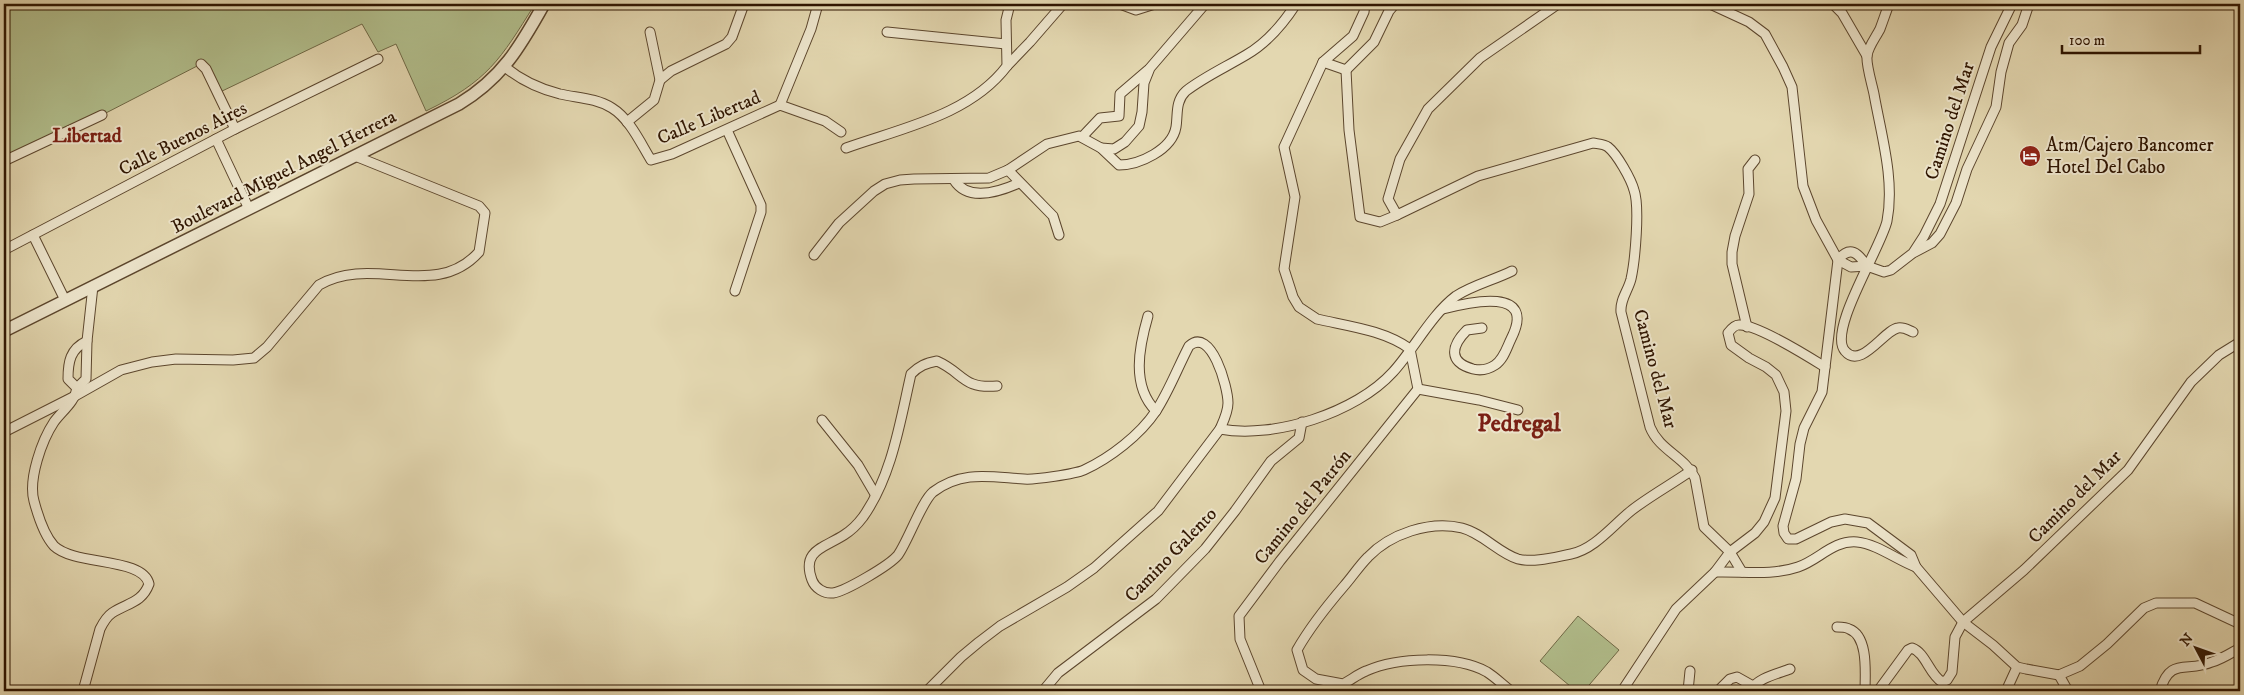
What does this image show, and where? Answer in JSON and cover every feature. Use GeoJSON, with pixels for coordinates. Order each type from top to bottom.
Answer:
{"type":"FeatureCollection","features":[{"type":"Feature","properties":{"kind":"street","name":"Boulevard Miguel Angel Herrera"},"geometry":{"type":"LineString","coordinates":[[5,328],[459,104],[486,86],[505,67],[524,40],[544,4]]}},
{"type":"Feature","properties":{"kind":"street"},"geometry":{"type":"LineString","coordinates":[[660,80],[671,71],[726,44],[732,36],[744,4]]}},
{"type":"Feature","properties":{"kind":"street","name":"Calle Libertad"},"geometry":{"type":"LineString","coordinates":[[627,122],[652,160],[672,154],[780,105],[805,45],[818,4]]}},
{"type":"Feature","properties":{"kind":"street"},"geometry":{"type":"LineString","coordinates":[[1007,66],[1006,20],[1010,4]]}},
{"type":"Feature","properties":{"kind":"street"},"geometry":{"type":"LineString","coordinates":[[846,148],[956,109],[990,86],[1062,4]]}},
{"type":"Feature","properties":{"kind":"street"},"geometry":{"type":"LineString","coordinates":[[1120,4],[1136,10],[1155,4]]}},
{"type":"Feature","properties":{"kind":"street"},"geometry":{"type":"LineString","coordinates":[[1082,137],[1100,118],[1119,116],[1120,94],[1150,68],[1205,4]]}},
{"type":"Feature","properties":{"kind":"street"},"geometry":{"type":"LineString","coordinates":[[814,255],[839,223],[874,191],[885,184],[914,178],[981,179],[1008,170],[1047,144],[1079,136],[1101,148],[1119,165],[1130,165],[1157,153],[1176,129],[1176,108],[1185,92],[1248,54],[1267,40],[1286,20],[1296,4]]}},
{"type":"Feature","properties":{"kind":"street"},"geometry":{"type":"LineString","coordinates":[[1365,4],[1364,12],[1353,36],[1323,62],[1284,147],[1295,197],[1284,269],[1293,296],[1299,307],[1317,319],[1380,334],[1410,349],[1418,390],[1479,400],[1518,410]]}},
{"type":"Feature","properties":{"kind":"street"},"geometry":{"type":"LineString","coordinates":[[1323,62],[1346,70],[1374,42],[1389,11],[1395,4]]}},
{"type":"Feature","properties":{"kind":"street"},"geometry":{"type":"LineString","coordinates":[[1397,215],[1388,199],[1400,160],[1428,109],[1480,58],[1558,4]]}},
{"type":"Feature","properties":{"kind":"street"},"geometry":{"type":"LineString","coordinates":[[1710,4],[1749,22],[1765,34],[1783,67],[1792,87],[1803,186],[1816,220],[1838,260],[1822,392],[1804,428],[1800,444],[1796,479],[1783,526],[1784,533],[1788,539],[1796,538],[1832,522],[1845,519],[1868,523],[1891,538],[1911,555],[1916,567],[1963,622],[1993,645],[2017,667],[2059,674],[2080,666],[2107,644],[2144,608],[2156,603],[2195,604],[2240,624]]}},
{"type":"Feature","properties":{"kind":"street"},"geometry":{"type":"LineString","coordinates":[[1833,4],[1842,13],[1867,56],[1889,188],[1885,232],[1866,266],[1850,305],[1840,340],[1844,350],[1850,355],[1857,356],[1874,347],[1893,330],[1904,328],[1913,332]]}},
{"type":"Feature","properties":{"kind":"street","name":"Camino del Mar"},"geometry":{"type":"LineString","coordinates":[[1866,266],[1861,257],[1855,253],[1848,252],[1842,254],[1838,260],[1851,267],[1866,266],[1884,272],[1891,270],[1913,253],[1924,236],[1940,204],[1991,47],[2012,4]]}},
{"type":"Feature","properties":{"kind":"street"},"geometry":{"type":"LineString","coordinates":[[1913,253],[1932,243],[1940,234],[1956,203],[1967,170],[1996,106],[2001,72],[2009,43],[2022,25],[2029,4]]}},
{"type":"Feature","properties":{"kind":"street"},"geometry":{"type":"LineString","coordinates":[[1867,56],[1886,5]]}},
{"type":"Feature","properties":{"kind":"street"},"geometry":{"type":"LineString","coordinates":[[505,67],[516,76],[537,87],[598,101],[614,108],[627,122],[649,106],[656,94],[660,80],[650,32]]}},
{"type":"Feature","properties":{"kind":"street"},"geometry":{"type":"LineString","coordinates":[[887,32],[1006,44]]}},
{"type":"Feature","properties":{"kind":"street","name":"Calle Buenos Aires"},"geometry":{"type":"LineString","coordinates":[[4,250],[235,129],[378,58]]}},
{"type":"Feature","properties":{"kind":"street"},"geometry":{"type":"LineString","coordinates":[[201,64],[206,69],[235,129]]}},
{"type":"Feature","properties":{"kind":"street"},"geometry":{"type":"LineString","coordinates":[[1101,148],[1114,149],[1125,142],[1139,126],[1144,83],[1150,68]]}},
{"type":"Feature","properties":{"kind":"street","name":"Camino del Mar"},"geometry":{"type":"LineString","coordinates":[[1346,70],[1349,130],[1360,217],[1380,222],[1478,176],[1593,143],[1607,146],[1618,158],[1635,190],[1636,226],[1634,266],[1630,282],[1620,303],[1647,418],[1653,436],[1692,470]]}},
{"type":"Feature","properties":{"kind":"street","name":"Calle Libertad"},"geometry":{"type":"LineString","coordinates":[[780,105],[825,121],[841,132]]}},
{"type":"Feature","properties":{"kind":"street"},"geometry":{"type":"LineString","coordinates":[[4,161],[102,115]]}},
{"type":"Feature","properties":{"kind":"street"},"geometry":{"type":"LineString","coordinates":[[727,130],[761,205],[761,212],[735,291]]}},
{"type":"Feature","properties":{"kind":"street"},"geometry":{"type":"LineString","coordinates":[[216,139],[249,209]]}},
{"type":"Feature","properties":{"kind":"street"},"geometry":{"type":"LineString","coordinates":[[4,432],[76,392],[121,370],[152,362],[254,358],[267,347],[319,286],[339,276],[366,272],[437,276],[462,268],[479,252],[485,213],[479,206],[355,156]]}},
{"type":"Feature","properties":{"kind":"street"},"geometry":{"type":"LineString","coordinates":[[1747,327],[1732,264],[1732,252],[1735,236],[1749,194],[1748,168],[1755,160]]}},
{"type":"Feature","properties":{"kind":"street"},"geometry":{"type":"LineString","coordinates":[[1008,170],[1053,216],[1059,235]]}},
{"type":"Feature","properties":{"kind":"street"},"geometry":{"type":"LineString","coordinates":[[954,180],[959,188],[969,192],[996,193],[1019,183]]}},
{"type":"Feature","properties":{"kind":"street"},"geometry":{"type":"LineString","coordinates":[[33,235],[65,300]]}},
{"type":"Feature","properties":{"kind":"street"},"geometry":{"type":"LineString","coordinates":[[1220,429],[1254,431],[1273,429],[1302,422],[1348,405],[1371,392],[1393,373],[1441,310],[1457,296],[1512,270]]}},
{"type":"Feature","properties":{"kind":"street"},"geometry":{"type":"LineString","coordinates":[[83,691],[100,629],[104,621],[113,612],[136,602],[143,595],[149,584],[145,576],[136,569],[76,558],[66,554],[54,545],[40,521],[33,499],[32,487],[45,436],[86,379],[87,341],[93,286]]}},
{"type":"Feature","properties":{"kind":"street"},"geometry":{"type":"LineString","coordinates":[[1441,310],[1489,300],[1500,301],[1510,306],[1517,314],[1517,324],[1504,356],[1492,367],[1477,370],[1466,367],[1458,361],[1454,354],[1455,346],[1467,330],[1482,328]]}},
{"type":"Feature","properties":{"kind":"street"},"geometry":{"type":"LineString","coordinates":[[1148,316],[1141,342],[1140,387],[1146,401],[1156,411]]}},
{"type":"Feature","properties":{"kind":"street"},"geometry":{"type":"LineString","coordinates":[[1622,691],[1676,609],[1714,572],[1730,552],[1755,533],[1764,522],[1775,498],[1786,411],[1784,392],[1776,375],[1731,345],[1728,340],[1728,333],[1733,327],[1740,324],[1777,339],[1825,367]]}},
{"type":"Feature","properties":{"kind":"street"},"geometry":{"type":"LineString","coordinates":[[76,392],[68,379],[68,361],[80,344],[87,341]]}},
{"type":"Feature","properties":{"kind":"street"},"geometry":{"type":"LineString","coordinates":[[927,691],[960,657],[979,642],[1006,622],[1094,568],[1158,511],[1220,429],[1228,403],[1220,370],[1213,353],[1199,341],[1194,342],[1189,346],[1156,411],[1124,444],[1082,471],[1027,479],[965,477],[946,484],[931,494],[897,556],[876,572],[833,593],[821,591],[813,583],[809,570],[811,557],[817,549],[832,542],[856,526],[875,494],[892,453],[911,374],[918,367],[928,362],[937,361],[968,383],[982,387],[997,386]]}},
{"type":"Feature","properties":{"kind":"street","name":"Camino del Mar"},"geometry":{"type":"LineString","coordinates":[[1963,622],[2024,570],[2128,470],[2191,382],[2219,355],[2240,342]]}},
{"type":"Feature","properties":{"kind":"street","name":"Camino del Patrón"},"geometry":{"type":"LineString","coordinates":[[1261,691],[1240,639],[1239,616],[1280,560],[1418,390]]}},
{"type":"Feature","properties":{"kind":"street"},"geometry":{"type":"LineString","coordinates":[[822,420],[858,464],[875,494]]}},
{"type":"Feature","properties":{"kind":"street","name":"Camino Galento"},"geometry":{"type":"LineString","coordinates":[[1043,691],[1058,673],[1156,599],[1191,563],[1235,511],[1271,461],[1299,438],[1302,422]]}},
{"type":"Feature","properties":{"kind":"street"},"geometry":{"type":"LineString","coordinates":[[1511,691],[1486,672],[1452,661],[1424,659],[1397,662],[1367,671],[1343,684],[1316,679],[1303,670],[1297,650],[1321,613],[1368,557],[1384,544],[1415,529],[1444,525],[1462,528],[1518,558],[1544,559],[1574,554],[1589,547],[1632,510],[1692,470],[1704,527],[1730,552],[1742,572]]}},
{"type":"Feature","properties":{"kind":"street"},"geometry":{"type":"LineString","coordinates":[[1714,572],[1767,572],[1798,567],[1830,548],[1844,543],[1857,542],[1916,567]]}},
{"type":"Feature","properties":{"kind":"street"},"geometry":{"type":"LineString","coordinates":[[1878,691],[1908,650],[1912,648],[1918,650],[1935,678],[1942,682],[1948,680],[1952,672],[1956,637],[1963,622]]}},
{"type":"Feature","properties":{"kind":"street"},"geometry":{"type":"LineString","coordinates":[[1837,627],[1850,629],[1857,635],[1863,646],[1866,666],[1865,691]]}},
{"type":"Feature","properties":{"kind":"street"},"geometry":{"type":"LineString","coordinates":[[2160,691],[2167,674],[2178,666],[2194,667],[2212,663],[2240,648]]}},
{"type":"Feature","properties":{"kind":"street"},"geometry":{"type":"LineString","coordinates":[[2006,691],[2017,667]]}},
{"type":"Feature","properties":{"kind":"street"},"geometry":{"type":"LineString","coordinates":[[1718,691],[1730,679],[1738,677],[1751,688],[1790,669]]}},
{"type":"Feature","properties":{"kind":"street"},"geometry":{"type":"LineString","coordinates":[[1688,691],[1690,671]]}},
{"type":"Feature","properties":{"kind":"street"},"geometry":{"type":"LineString","coordinates":[[2059,674],[2068,691]]}},
{"type":"Feature","properties":{"kind":"green space"},"geometry":{"type":"Polygon","coordinates":[[[4,4],[535,4],[501,55],[479,79],[464,90],[426,111],[396,44],[378,52],[362,24],[218,93],[201,64],[102,115],[4,161],[4,4]]]}},
{"type":"Feature","properties":{"kind":"green space"},"geometry":{"type":"Polygon","coordinates":[[[1578,616],[1619,650],[1584,691],[1576,691],[1540,661],[1578,616]]]}},
{"type":"Feature","properties":{"kind":"place","name":"Atm/Cajero Bancomer Hotel Del Cabo"},"geometry":{"type":"Point","coordinates":[2030,156]}},
{"type":"Feature","properties":{"kind":"district","name":"Libertad"},"geometry":{"type":"Point","coordinates":[87,136]}},
{"type":"Feature","properties":{"kind":"district","name":"Pedregal"},"geometry":{"type":"Point","coordinates":[1519,424]}}]}
